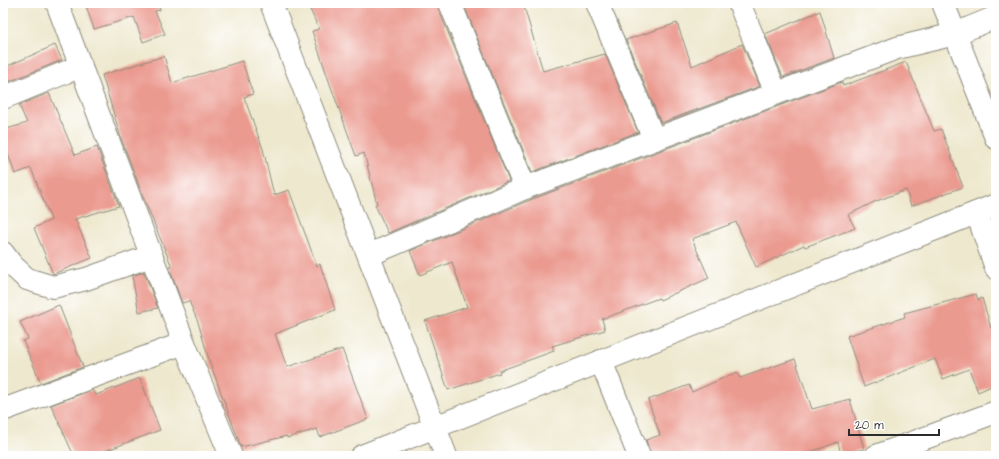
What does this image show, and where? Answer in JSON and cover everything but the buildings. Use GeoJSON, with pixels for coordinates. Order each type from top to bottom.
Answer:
{"type":"FeatureCollection","features":[{"type":"Feature","properties":{"kind":"street"},"geometry":{"type":"LineString","coordinates":[[57,3],[184,343],[231,456]]}},
{"type":"Feature","properties":{"kind":"street"},"geometry":{"type":"LineString","coordinates":[[272,3],[446,456]]}},
{"type":"Feature","properties":{"kind":"street"},"geometry":{"type":"LineString","coordinates":[[450,3],[525,188]]}},
{"type":"Feature","properties":{"kind":"street"},"geometry":{"type":"LineString","coordinates":[[597,3],[654,139]]}},
{"type":"Feature","properties":{"kind":"street"},"geometry":{"type":"LineString","coordinates":[[738,3],[776,93]]}},
{"type":"Feature","properties":{"kind":"street"},"geometry":{"type":"LineString","coordinates":[[943,3],[996,138]]}},
{"type":"Feature","properties":{"kind":"street"},"geometry":{"type":"LineString","coordinates":[[369,255],[525,188],[654,139],[897,48],[955,34],[996,17]]}},
{"type":"Feature","properties":{"kind":"street"},"geometry":{"type":"LineString","coordinates":[[3,98],[81,66]]}},
{"type":"Feature","properties":{"kind":"street"},"geometry":{"type":"LineString","coordinates":[[362,456],[986,209],[996,268]]}},
{"type":"Feature","properties":{"kind":"street"},"geometry":{"type":"LineString","coordinates":[[3,253],[12,265],[27,280],[53,287],[86,279],[152,256]]}},
{"type":"Feature","properties":{"kind":"street"},"geometry":{"type":"LineString","coordinates":[[3,410],[184,343]]}},
{"type":"Feature","properties":{"kind":"street"},"geometry":{"type":"LineString","coordinates":[[601,361],[639,456]]}},
{"type":"Feature","properties":{"kind":"street"},"geometry":{"type":"LineString","coordinates":[[876,456],[996,412]]}}]}
